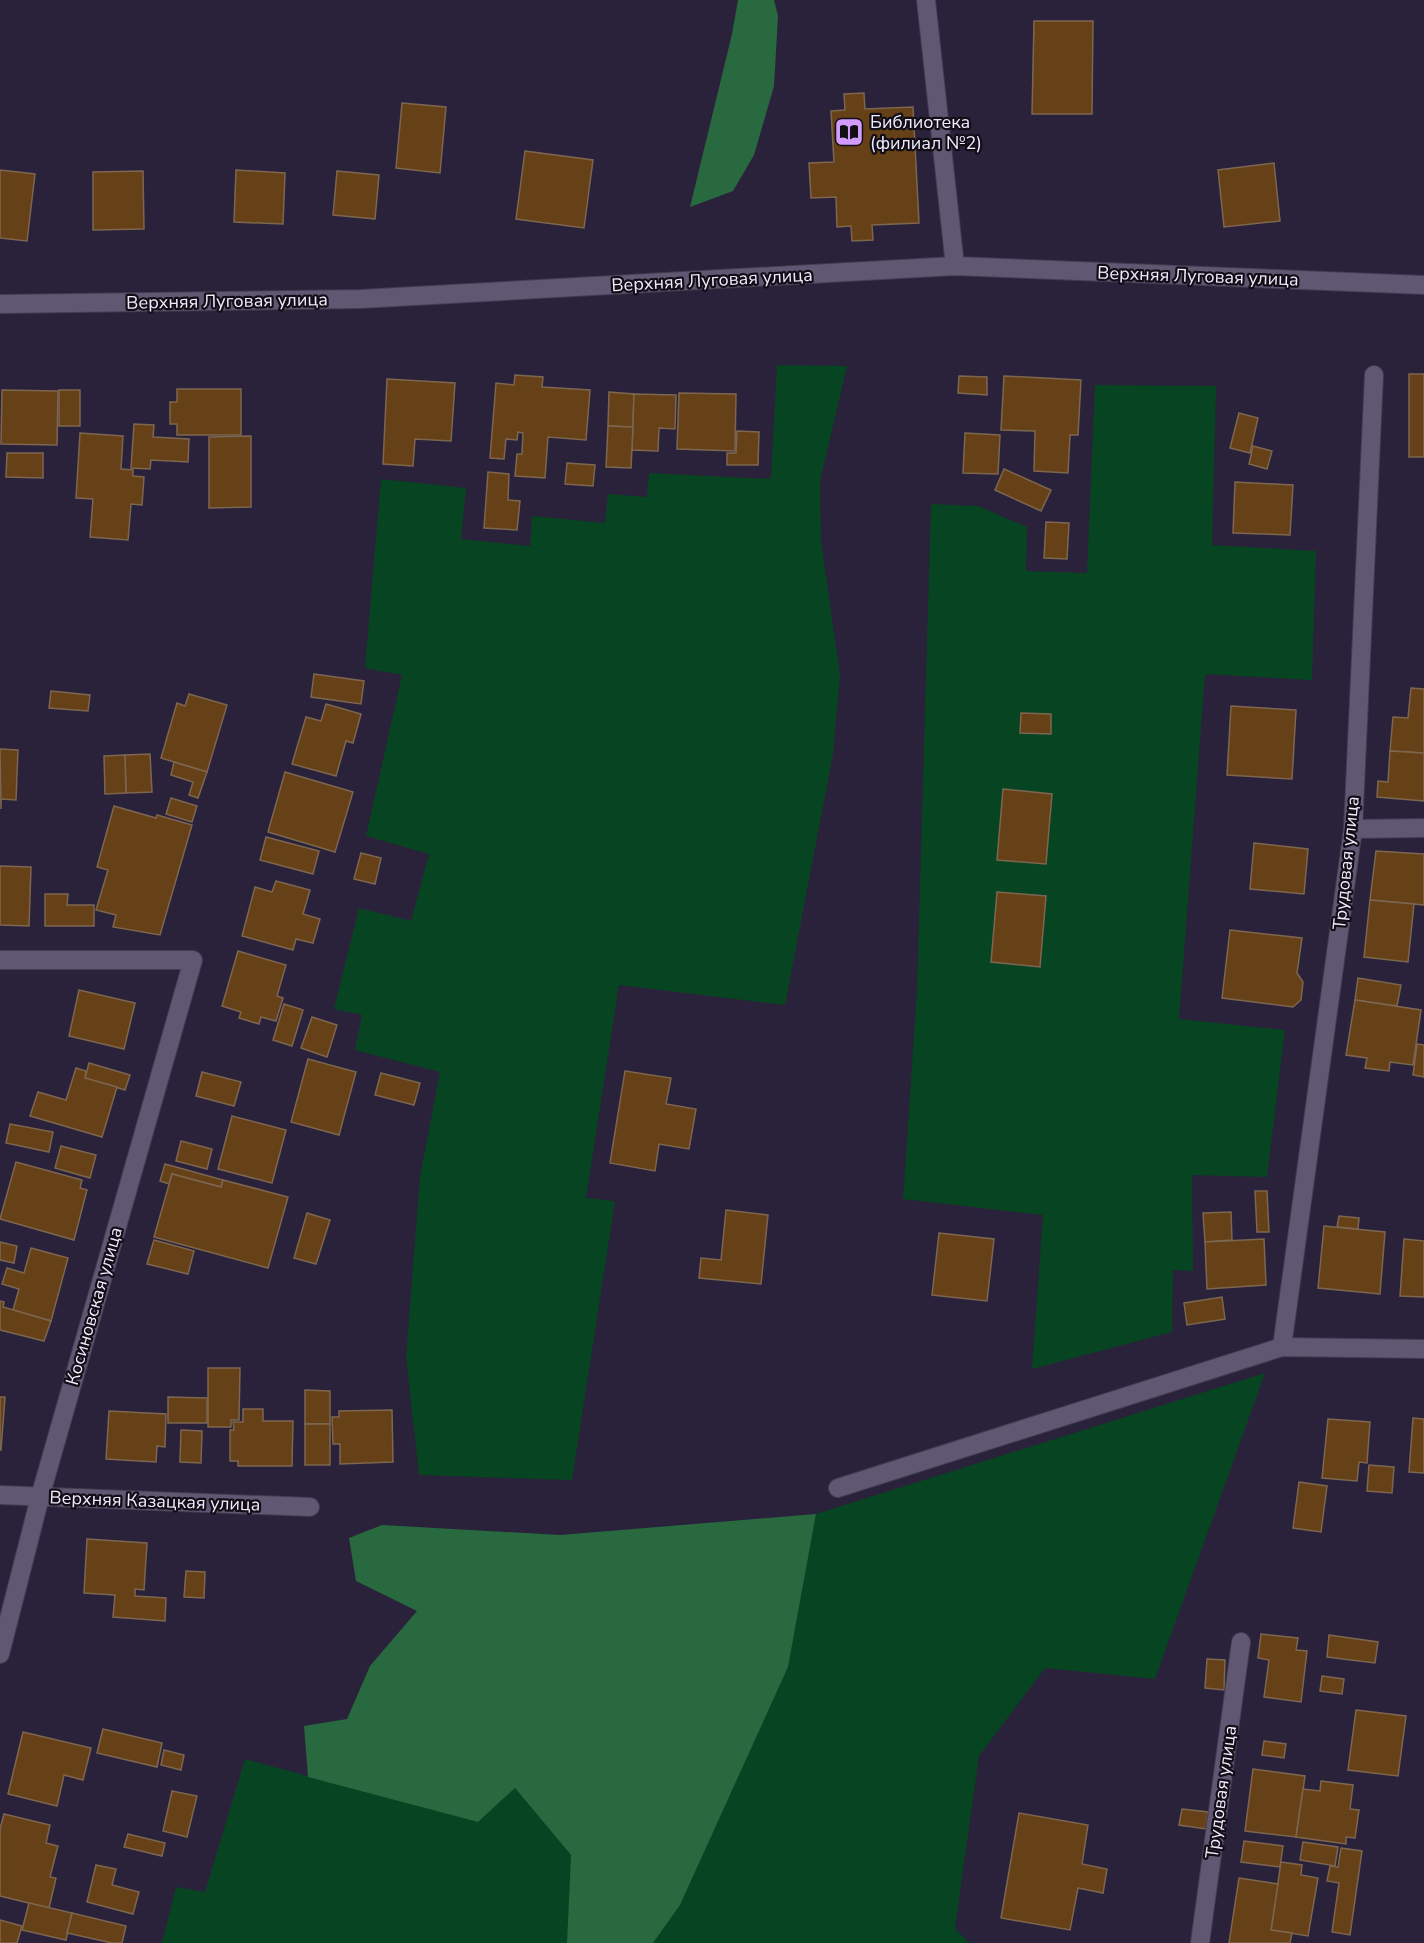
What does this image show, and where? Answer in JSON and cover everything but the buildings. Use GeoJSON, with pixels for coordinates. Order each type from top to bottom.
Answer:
{"type":"FeatureCollection","features":[{"type":"Feature","properties":{"kind":"street"},"geometry":{"type":"LineString","coordinates":[[926,0],[955,266]]}},
{"type":"Feature","properties":{"kind":"street","name":"Верхняя Луговая улица"},"geometry":{"type":"LineString","coordinates":[[0,304],[360,299],[955,266],[1424,285]]}},
{"type":"Feature","properties":{"kind":"street","name":"Трудовая улица"},"geometry":{"type":"LineString","coordinates":[[1282,1347],[1353,829],[1374,375]]}},
{"type":"Feature","properties":{"kind":"street"},"geometry":{"type":"LineString","coordinates":[[1353,829],[1424,828]]}},
{"type":"Feature","properties":{"kind":"street","name":"Косиновская улица"},"geometry":{"type":"LineString","coordinates":[[0,960],[193,960],[40,1497],[0,1654]]}},
{"type":"Feature","properties":{"kind":"street"},"geometry":{"type":"LineString","coordinates":[[837,1488],[1282,1347],[1424,1349]]}},
{"type":"Feature","properties":{"kind":"street","name":"Верхняя Казацкая улица"},"geometry":{"type":"LineString","coordinates":[[0,1495],[310,1507]]}},
{"type":"Feature","properties":{"kind":"street","name":"Трудовая улица"},"geometry":{"type":"LineString","coordinates":[[1200,1943],[1241,1642]]}},
{"type":"Feature","properties":{"kind":"green space"},"geometry":{"type":"Polygon","coordinates":[[[738,0],[774,0],[778,16],[774,86],[754,155],[733,191],[690,207],[732,34],[738,0]]]}},
{"type":"Feature","properties":{"kind":"green space"},"geometry":{"type":"Polygon","coordinates":[[[777,365],[847,366],[820,481],[821,541],[840,675],[833,754],[785,1005],[619,985],[586,1198],[615,1201],[572,1480],[419,1475],[406,1357],[420,1176],[440,1072],[355,1050],[362,1015],[334,1009],[359,908],[411,921],[429,854],[366,836],[402,675],[365,668],[381,479],[466,488],[461,539],[530,546],[532,516],[605,523],[608,494],[647,497],[649,473],[771,479],[777,365]]]}},
{"type":"Feature","properties":{"kind":"green space"},"geometry":{"type":"Polygon","coordinates":[[[1095,385],[1216,386],[1212,545],[1316,551],[1312,680],[1205,674],[1179,1019],[1285,1030],[1267,1177],[1192,1175],[1193,1271],[1173,1270],[1172,1332],[1032,1369],[1043,1215],[903,1199],[917,990],[931,504],[978,506],[1027,527],[1026,571],[1087,573],[1095,385]]]}},
{"type":"Feature","properties":{"kind":"green space"},"geometry":{"type":"Polygon","coordinates":[[[1265,1373],[1155,1679],[1045,1668],[979,1756],[955,1928],[969,1943],[653,1943],[680,1905],[788,1667],[816,1514],[1265,1373]]]}},
{"type":"Feature","properties":{"kind":"green space"},"geometry":{"type":"Polygon","coordinates":[[[816,1514],[788,1667],[680,1905],[653,1943],[567,1943],[571,1855],[515,1788],[478,1822],[308,1777],[304,1726],[347,1719],[370,1666],[417,1611],[356,1581],[349,1538],[382,1525],[560,1535],[816,1514]]]}},
{"type":"Feature","properties":{"kind":"green space"},"geometry":{"type":"Polygon","coordinates":[[[245,1759],[478,1822],[515,1788],[571,1855],[567,1943],[162,1943],[176,1887],[205,1892],[245,1759]]]}},
{"type":"Feature","properties":{"kind":"place","name":"Библиотека (филиал №2)"},"geometry":{"type":"Point","coordinates":[849,132]}}]}
